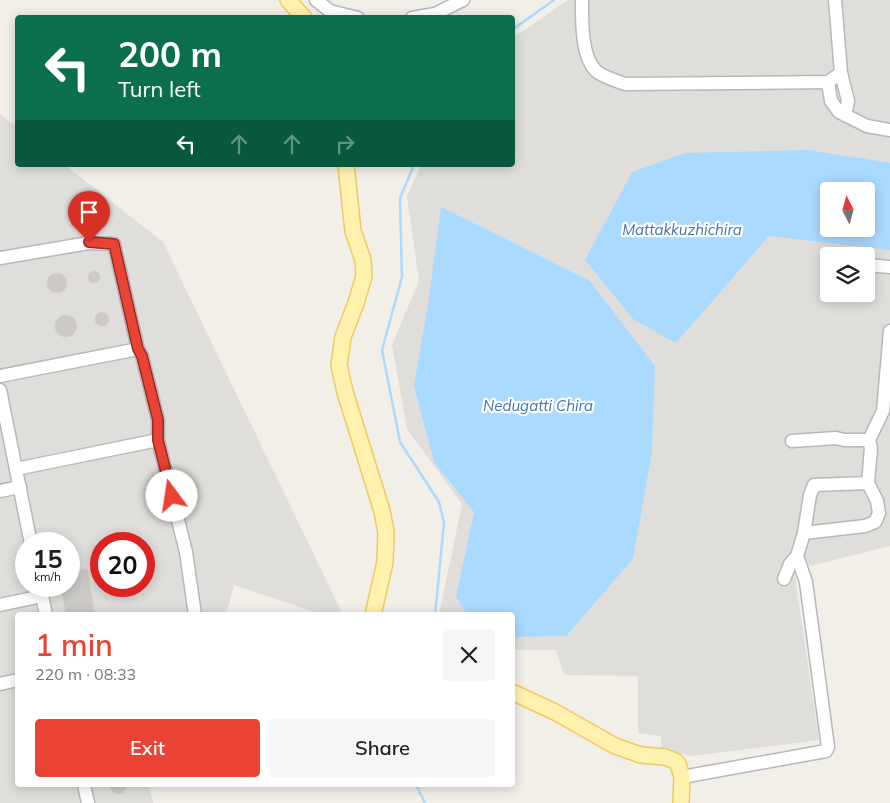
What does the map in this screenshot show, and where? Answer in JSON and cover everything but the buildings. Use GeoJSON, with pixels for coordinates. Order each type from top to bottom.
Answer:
{"type":"FeatureCollection","features":[{"type":"Feature","properties":{"kind":"main road"},"geometry":{"type":"LineString","coordinates":[[288,0],[301,15]]}},
{"type":"Feature","properties":{"kind":"main road"},"geometry":{"type":"LineString","coordinates":[[346,167],[352,231],[362,260],[364,276],[343,336],[339,365],[345,392],[382,510],[386,532],[385,562],[374,612]]}},
{"type":"Feature","properties":{"kind":"main road"},"geometry":{"type":"LineString","coordinates":[[515,693],[555,712],[616,746],[641,754],[671,759],[678,764],[682,777],[681,803]]}},
{"type":"Feature","properties":{"kind":"lane"},"geometry":{"type":"LineString","coordinates":[[316,0],[330,11],[346,15]]}},
{"type":"Feature","properties":{"kind":"lane"},"geometry":{"type":"LineString","coordinates":[[430,15],[436,14],[463,0]]}},
{"type":"Feature","properties":{"kind":"lane"},"geometry":{"type":"LineString","coordinates":[[582,0],[582,28],[588,58],[597,72],[625,84],[828,82],[841,73]]}},
{"type":"Feature","properties":{"kind":"lane"},"geometry":{"type":"LineString","coordinates":[[835,0],[841,73],[848,101],[845,114]]}},
{"type":"Feature","properties":{"kind":"lane"},"geometry":{"type":"LineString","coordinates":[[828,82],[831,101],[840,112],[866,126],[890,130]]}},
{"type":"Feature","properties":{"kind":"lane"},"geometry":{"type":"LineString","coordinates":[[0,258],[89,242],[114,244],[138,349],[142,356],[158,420],[158,440],[186,552],[196,612]]}},
{"type":"Feature","properties":{"kind":"lane"},"geometry":{"type":"LineString","coordinates":[[875,265],[890,267]]}},
{"type":"Feature","properties":{"kind":"lane"},"geometry":{"type":"LineString","coordinates":[[804,533],[865,526],[875,522],[879,513],[879,507],[868,483],[871,448],[869,440],[882,412],[890,331]]}},
{"type":"Feature","properties":{"kind":"lane"},"geometry":{"type":"LineString","coordinates":[[0,376],[138,349]]}},
{"type":"Feature","properties":{"kind":"lane"},"geometry":{"type":"LineString","coordinates":[[0,390],[29,532]]}},
{"type":"Feature","properties":{"kind":"lane"},"geometry":{"type":"LineString","coordinates":[[792,441],[836,438],[844,440],[869,440]]}},
{"type":"Feature","properties":{"kind":"lane"},"geometry":{"type":"LineString","coordinates":[[16,469],[158,440]]}},
{"type":"Feature","properties":{"kind":"lane"},"geometry":{"type":"LineString","coordinates":[[784,579],[790,564],[797,556],[804,533],[810,494],[814,485],[868,483]]}},
{"type":"Feature","properties":{"kind":"lane"},"geometry":{"type":"LineString","coordinates":[[0,491],[20,487]]}},
{"type":"Feature","properties":{"kind":"lane"},"geometry":{"type":"LineString","coordinates":[[682,777],[826,751],[828,746],[806,582],[797,556]]}},
{"type":"Feature","properties":{"kind":"lane"},"geometry":{"type":"LineString","coordinates":[[0,605],[23,597]]}},
{"type":"Feature","properties":{"kind":"lane"},"geometry":{"type":"LineString","coordinates":[[42,597],[45,612]]}},
{"type":"Feature","properties":{"kind":"lane"},"geometry":{"type":"LineString","coordinates":[[0,684],[15,681]]}},
{"type":"Feature","properties":{"kind":"lane"},"geometry":{"type":"LineString","coordinates":[[84,787],[88,803]]}},
{"type":"Feature","properties":{"kind":"shaded area"},"geometry":{"type":"Polygon","coordinates":[[[568,0],[890,0],[890,546],[794,570],[819,740],[691,756],[661,750],[661,736],[638,733],[638,676],[564,675],[556,650],[515,650],[515,612],[440,612],[462,504],[407,429],[392,345],[419,281],[407,196],[420,167],[515,167],[515,37],[568,0]]]}},
{"type":"Feature","properties":{"kind":"shaded area"},"geometry":{"type":"Polygon","coordinates":[[[0,114],[15,125],[15,167],[68,167],[163,242],[342,612],[314,612],[234,585],[227,612],[15,612],[15,787],[149,787],[153,803],[0,803],[0,114]]]}},
{"type":"Feature","properties":{"kind":"water","name":"Mattakkuzhichira"},"geometry":{"type":"Polygon","coordinates":[[[809,150],[890,163],[890,250],[769,236],[676,343],[634,320],[585,260],[632,172],[685,153],[809,150]]]}},
{"type":"Feature","properties":{"kind":"water","name":"Nedugatti Chira"},"geometry":{"type":"Polygon","coordinates":[[[441,207],[590,281],[655,366],[652,451],[633,559],[566,636],[515,637],[515,612],[466,612],[456,597],[474,512],[434,462],[414,386],[429,298],[441,207]]]}},
{"type":"Feature","properties":{"kind":"waterway"},"geometry":{"type":"LineString","coordinates":[[515,28],[554,0]]}},
{"type":"Feature","properties":{"kind":"waterway"},"geometry":{"type":"LineString","coordinates":[[413,167],[400,198],[402,277],[382,350],[400,442],[439,502],[444,523],[435,612]]}},
{"type":"Feature","properties":{"kind":"waterway"},"geometry":{"type":"LineString","coordinates":[[417,787],[425,803]]}},
{"type":"Feature","properties":{"kind":"route"},"geometry":{"type":"LineString","coordinates":[[89,242],[114,244],[138,349],[142,356],[158,420],[158,440],[172,496]]}}]}
